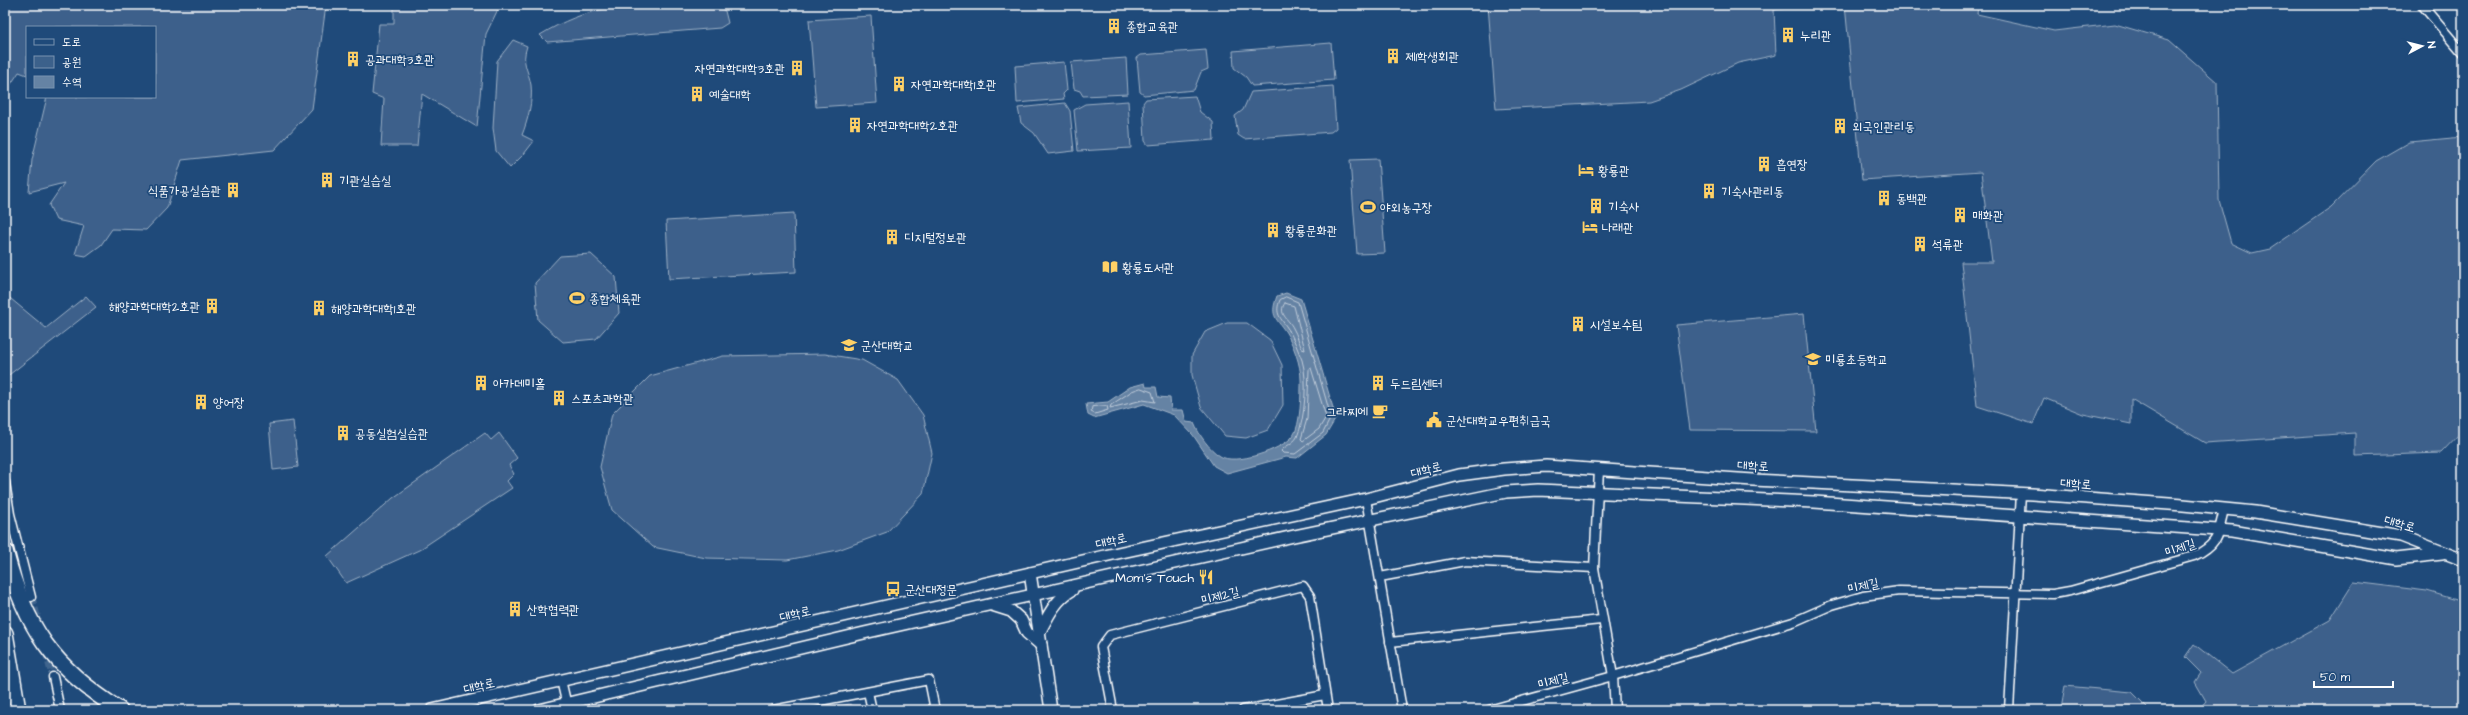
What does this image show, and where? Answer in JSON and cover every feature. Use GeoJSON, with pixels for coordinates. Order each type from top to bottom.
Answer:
{"type":"FeatureCollection","features":[{"type":"Feature","properties":{"kind":"highway"},"geometry":{"type":"LineString","coordinates":[[5,551],[13,581],[26,616],[49,649],[73,677],[120,710]]}},
{"type":"Feature","properties":{"kind":"highway"},"geometry":{"type":"LineString","coordinates":[[5,633],[18,710]]}},
{"type":"Feature","properties":{"kind":"street"},"geometry":{"type":"LineString","coordinates":[[2422,5],[2463,54]]}},
{"type":"Feature","properties":{"kind":"street","name":"대학로"},"geometry":{"type":"LineString","coordinates":[[432,710],[1030,573],[1366,499],[1459,476],[1504,469],[1546,466],[2020,493],[2224,509],[2348,526],[2401,536],[2463,560]]}},
{"type":"Feature","properties":{"kind":"street"},"geometry":{"type":"LineString","coordinates":[[1599,470],[1594,568],[1601,620],[1613,676],[1615,710]]}},
{"type":"Feature","properties":{"kind":"street"},"geometry":{"type":"LineString","coordinates":[[5,482],[10,514],[32,597]]}},
{"type":"Feature","properties":{"kind":"street","name":"대학로"},"geometry":{"type":"LineString","coordinates":[[539,710],[568,707],[864,633],[1034,596],[1370,519],[1506,492],[1538,490],[1814,502],[2219,530],[2396,559],[2445,554]]}},
{"type":"Feature","properties":{"kind":"street"},"geometry":{"type":"LineString","coordinates":[[2009,710],[2020,493]]}},
{"type":"Feature","properties":{"kind":"street"},"geometry":{"type":"LineString","coordinates":[[1366,499],[1402,710]]}},
{"type":"Feature","properties":{"kind":"street","name":"미제길"},"geometry":{"type":"LineString","coordinates":[[1489,710],[1613,676],[1793,622],[1832,605],[1863,596],[1899,591],[2053,594],[2070,591],[2194,556],[2208,549],[2216,542],[2224,509]]}},
{"type":"Feature","properties":{"kind":"street"},"geometry":{"type":"LineString","coordinates":[[1380,577],[1465,561],[1594,568]]}},
{"type":"Feature","properties":{"kind":"street"},"geometry":{"type":"LineString","coordinates":[[1030,573],[1051,710]]}},
{"type":"Feature","properties":{"kind":"street"},"geometry":{"type":"LineString","coordinates":[[1039,633],[1054,606],[1064,594],[1078,586]]}},
{"type":"Feature","properties":{"kind":"street","name":"미제2길"},"geometry":{"type":"LineString","coordinates":[[1113,710],[1101,647],[1110,635],[1303,586],[1310,596],[1328,710]]}},
{"type":"Feature","properties":{"kind":"street"},"geometry":{"type":"LineString","coordinates":[[991,605],[1011,611],[1021,620],[1027,633],[1041,645]]}},
{"type":"Feature","properties":{"kind":"street"},"geometry":{"type":"LineString","coordinates":[[1390,642],[1601,620]]}},
{"type":"Feature","properties":{"kind":"street"},"geometry":{"type":"LineString","coordinates":[[53,677],[60,710]]}},
{"type":"Feature","properties":{"kind":"street"},"geometry":{"type":"LineString","coordinates":[[562,680],[568,707]]}},
{"type":"Feature","properties":{"kind":"street"},"geometry":{"type":"LineString","coordinates":[[773,710],[929,680],[935,710]]}},
{"type":"Feature","properties":{"kind":"street"},"geometry":{"type":"LineString","coordinates":[[868,692],[872,710]]}},
{"type":"Feature","properties":{"kind":"street"},"geometry":{"type":"LineString","coordinates":[[1243,710],[1325,695]]}},
{"type":"Feature","properties":{"kind":"green space"},"geometry":{"type":"Polygon","coordinates":[[[13,5],[326,5],[312,109],[274,150],[182,160],[167,208],[146,230],[112,229],[101,245],[86,256],[75,254],[84,226],[56,220],[49,205],[64,183],[29,192],[32,160],[47,98],[156,98],[156,26],[26,26],[26,75],[19,72],[5,93],[5,8],[13,5]]]}},
{"type":"Feature","properties":{"kind":"green space"},"geometry":{"type":"Polygon","coordinates":[[[394,5],[500,5],[486,34],[477,127],[422,94],[417,146],[381,146],[384,99],[372,94],[379,24],[394,24],[394,5]]]}},
{"type":"Feature","properties":{"kind":"green space"},"geometry":{"type":"Polygon","coordinates":[[[673,5],[713,5],[725,11],[728,23],[720,28],[547,42],[540,35],[573,18],[604,9],[673,5]]]}},
{"type":"Feature","properties":{"kind":"green space"},"geometry":{"type":"Polygon","coordinates":[[[1488,5],[1810,5],[1774,10],[1776,55],[1738,63],[1681,90],[1649,101],[1496,109],[1488,5]]]}},
{"type":"Feature","properties":{"kind":"green space"},"geometry":{"type":"Polygon","coordinates":[[[1845,5],[1978,5],[1977,14],[2054,31],[2115,24],[2169,40],[2217,82],[2219,200],[2231,243],[2252,253],[2270,249],[2331,207],[2376,161],[2409,142],[2463,137],[2463,430],[2441,453],[2355,456],[2355,433],[2205,443],[2131,399],[2131,424],[2083,414],[2044,398],[2033,424],[1977,406],[1961,262],[1992,262],[1981,172],[1862,180],[1845,5]]]}},
{"type":"Feature","properties":{"kind":"green space"},"geometry":{"type":"Polygon","coordinates":[[[871,16],[877,103],[816,107],[809,20],[871,16]]]}},
{"type":"Feature","properties":{"kind":"green space"},"geometry":{"type":"Polygon","coordinates":[[[513,40],[527,46],[525,52],[525,62],[531,85],[531,103],[522,135],[534,141],[510,168],[496,151],[493,128],[497,61],[513,40]]]}},
{"type":"Feature","properties":{"kind":"green space"},"geometry":{"type":"Polygon","coordinates":[[[1331,43],[1334,80],[1252,86],[1246,77],[1234,68],[1233,51],[1331,43]]]}},
{"type":"Feature","properties":{"kind":"green space"},"geometry":{"type":"Polygon","coordinates":[[[1206,50],[1208,69],[1201,72],[1194,90],[1144,95],[1140,92],[1137,58],[1141,55],[1206,50]]]}},
{"type":"Feature","properties":{"kind":"green space"},"geometry":{"type":"Polygon","coordinates":[[[1126,58],[1128,94],[1083,96],[1080,91],[1074,89],[1071,62],[1126,58]]]}},
{"type":"Feature","properties":{"kind":"green space"},"geometry":{"type":"Polygon","coordinates":[[[1064,62],[1067,90],[1063,94],[1064,99],[1017,103],[1015,66],[1064,62]]]}},
{"type":"Feature","properties":{"kind":"green space"},"geometry":{"type":"Polygon","coordinates":[[[1333,86],[1336,128],[1331,132],[1244,139],[1238,135],[1235,116],[1243,110],[1251,92],[1333,86]]]}},
{"type":"Feature","properties":{"kind":"green space"},"geometry":{"type":"Polygon","coordinates":[[[1195,96],[1200,112],[1213,122],[1214,140],[1148,145],[1145,141],[1143,103],[1146,99],[1195,96]]]}},
{"type":"Feature","properties":{"kind":"green space"},"geometry":{"type":"Polygon","coordinates":[[[1128,101],[1131,148],[1078,151],[1074,110],[1085,104],[1128,101]]]}},
{"type":"Feature","properties":{"kind":"green space"},"geometry":{"type":"Polygon","coordinates":[[[1065,103],[1070,111],[1074,151],[1048,154],[1034,133],[1021,123],[1018,108],[1065,103]]]}},
{"type":"Feature","properties":{"kind":"green space","name":"야외농구장"},"geometry":{"type":"Polygon","coordinates":[[[1378,159],[1385,253],[1357,254],[1350,160],[1378,159]]]}},
{"type":"Feature","properties":{"kind":"green space"},"geometry":{"type":"Polygon","coordinates":[[[794,213],[796,272],[669,279],[666,221],[794,213]]]}},
{"type":"Feature","properties":{"kind":"green space","name":"종합체육관"},"geometry":{"type":"Polygon","coordinates":[[[591,254],[616,277],[619,313],[596,339],[563,342],[538,320],[535,283],[560,256],[591,254]]]}},
{"type":"Feature","properties":{"kind":"green space"},"geometry":{"type":"Polygon","coordinates":[[[5,294],[46,328],[86,296],[96,307],[5,378],[5,294]]]}},
{"type":"Feature","properties":{"kind":"green space"},"geometry":{"type":"Polygon","coordinates":[[[1804,314],[1816,431],[1690,430],[1676,325],[1804,314]]]}},
{"type":"Feature","properties":{"kind":"green space"},"geometry":{"type":"Polygon","coordinates":[[[1227,323],[1247,323],[1270,340],[1282,365],[1283,405],[1268,430],[1246,438],[1225,436],[1201,407],[1192,375],[1192,355],[1205,332],[1227,323]]]}},
{"type":"Feature","properties":{"kind":"green space"},"geometry":{"type":"Polygon","coordinates":[[[825,354],[862,360],[898,380],[923,415],[932,453],[923,494],[887,532],[838,550],[787,560],[706,558],[653,547],[612,510],[600,467],[612,414],[650,376],[723,356],[825,354]]]}},
{"type":"Feature","properties":{"kind":"green space"},"geometry":{"type":"Polygon","coordinates":[[[293,421],[298,467],[273,470],[269,424],[293,421]]]}},
{"type":"Feature","properties":{"kind":"green space"},"geometry":{"type":"Polygon","coordinates":[[[485,433],[491,440],[499,433],[517,458],[509,465],[514,474],[507,481],[512,488],[419,550],[346,583],[327,556],[393,498],[485,433]]]}},
{"type":"Feature","properties":{"kind":"green space"},"geometry":{"type":"Polygon","coordinates":[[[2354,582],[2427,591],[2463,602],[2463,710],[2198,710],[2206,701],[2195,682],[2201,673],[2185,657],[2194,644],[2232,674],[2330,620],[2354,582]]]}},
{"type":"Feature","properties":{"kind":"green space"},"geometry":{"type":"Polygon","coordinates":[[[2065,686],[2132,692],[2147,707],[2144,710],[2063,710],[2061,708],[2065,686]]]}},
{"type":"Feature","properties":{"kind":"green space"},"geometry":{"type":"Polygon","coordinates":[[[850,704],[859,710],[817,710],[850,704]]]}},
{"type":"Feature","properties":{"kind":"water"},"geometry":{"type":"Polygon","coordinates":[[[1286,293],[1301,299],[1336,418],[1326,435],[1297,458],[1286,457],[1227,473],[1214,466],[1193,435],[1174,415],[1144,404],[1094,418],[1088,415],[1086,404],[1108,402],[1130,387],[1145,383],[1146,387],[1156,387],[1158,397],[1170,398],[1171,410],[1183,410],[1186,422],[1194,423],[1212,450],[1220,456],[1227,459],[1246,458],[1269,451],[1279,446],[1293,436],[1296,431],[1301,393],[1301,374],[1294,348],[1285,331],[1276,319],[1274,312],[1277,296],[1286,293]]]}},
{"type":"Feature","properties":{"kind":"tunnel"},"geometry":{"type":"LineString","coordinates":[[31,597],[39,624]]}},
{"type":"Feature","properties":{"kind":"tunnel"},"geometry":{"type":"LineString","coordinates":[[46,651],[53,677]]}},
{"type":"Feature","properties":{"kind":"place","name":"종합교육관"},"geometry":{"type":"Point","coordinates":[1114,26]}},
{"type":"Feature","properties":{"kind":"place","name":"누리관"},"geometry":{"type":"Point","coordinates":[1788,35]}},
{"type":"Feature","properties":{"kind":"place","name":"제1학생회관"},"geometry":{"type":"Point","coordinates":[1393,56]}},
{"type":"Feature","properties":{"kind":"place","name":"공과대학3호관"},"geometry":{"type":"Point","coordinates":[353,59]}},
{"type":"Feature","properties":{"kind":"place","name":"자연과학대학3호관"},"geometry":{"type":"Point","coordinates":[797,68]}},
{"type":"Feature","properties":{"kind":"place","name":"자연과학대학1호관"},"geometry":{"type":"Point","coordinates":[899,84]}},
{"type":"Feature","properties":{"kind":"place","name":"예술대학"},"geometry":{"type":"Point","coordinates":[697,94]}},
{"type":"Feature","properties":{"kind":"place","name":"자연과학대학2호관"},"geometry":{"type":"Point","coordinates":[855,125]}},
{"type":"Feature","properties":{"kind":"place","name":"외국인관리동"},"geometry":{"type":"Point","coordinates":[1840,126]}},
{"type":"Feature","properties":{"kind":"place","name":"흡연장"},"geometry":{"type":"Point","coordinates":[1764,164]}},
{"type":"Feature","properties":{"kind":"place","name":"황룡관"},"geometry":{"type":"Point","coordinates":[1586,170]}},
{"type":"Feature","properties":{"kind":"place","name":"기관실습실"},"geometry":{"type":"Point","coordinates":[327,180]}},
{"type":"Feature","properties":{"kind":"place","name":"식품가공실습관"},"geometry":{"type":"Point","coordinates":[233,190]}},
{"type":"Feature","properties":{"kind":"place","name":"기숙사관리동"},"geometry":{"type":"Point","coordinates":[1709,191]}},
{"type":"Feature","properties":{"kind":"place","name":"동백관"},"geometry":{"type":"Point","coordinates":[1884,198]}},
{"type":"Feature","properties":{"kind":"place","name":"기숙사"},"geometry":{"type":"Point","coordinates":[1596,206]}},
{"type":"Feature","properties":{"kind":"place","name":"야외농구장"},"geometry":{"type":"Point","coordinates":[1368,207]}},
{"type":"Feature","properties":{"kind":"place","name":"매화관"},"geometry":{"type":"Point","coordinates":[1960,215]}},
{"type":"Feature","properties":{"kind":"place","name":"나래관"},"geometry":{"type":"Point","coordinates":[1590,227]}},
{"type":"Feature","properties":{"kind":"place","name":"황룡문화관"},"geometry":{"type":"Point","coordinates":[1273,230]}},
{"type":"Feature","properties":{"kind":"place","name":"디지털정보관"},"geometry":{"type":"Point","coordinates":[892,237]}},
{"type":"Feature","properties":{"kind":"place","name":"석류관"},"geometry":{"type":"Point","coordinates":[1920,244]}},
{"type":"Feature","properties":{"kind":"place","name":"황룡도서관"},"geometry":{"type":"Point","coordinates":[1110,267]}},
{"type":"Feature","properties":{"kind":"place","name":"종합체육관"},"geometry":{"type":"Point","coordinates":[577,298]}},
{"type":"Feature","properties":{"kind":"place","name":"해양과학대학2호관"},"geometry":{"type":"Point","coordinates":[212,306]}},
{"type":"Feature","properties":{"kind":"place","name":"해양과학대학1호관"},"geometry":{"type":"Point","coordinates":[319,308]}},
{"type":"Feature","properties":{"kind":"place","name":"시설보수팀"},"geometry":{"type":"Point","coordinates":[1578,324]}},
{"type":"Feature","properties":{"kind":"place","name":"군산대학교"},"geometry":{"type":"Point","coordinates":[849,345]}},
{"type":"Feature","properties":{"kind":"place","name":"미룡초등학교"},"geometry":{"type":"Point","coordinates":[1813,359]}},
{"type":"Feature","properties":{"kind":"place","name":"아카데미홀"},"geometry":{"type":"Point","coordinates":[481,383]}},
{"type":"Feature","properties":{"kind":"place","name":"두드림센터"},"geometry":{"type":"Point","coordinates":[1378,383]}},
{"type":"Feature","properties":{"kind":"place","name":"스포츠과학관"},"geometry":{"type":"Point","coordinates":[559,398]}},
{"type":"Feature","properties":{"kind":"place","name":"양어장"},"geometry":{"type":"Point","coordinates":[201,402]}},
{"type":"Feature","properties":{"kind":"place","name":"그라찌에"},"geometry":{"type":"Point","coordinates":[1380,411]}},
{"type":"Feature","properties":{"kind":"place","name":"군산대학교우편취급국"},"geometry":{"type":"Point","coordinates":[1434,420]}},
{"type":"Feature","properties":{"kind":"place","name":"공동실험실습관"},"geometry":{"type":"Point","coordinates":[343,433]}},
{"type":"Feature","properties":{"kind":"place","name":"Mom's Touch"},"geometry":{"type":"Point","coordinates":[1206,577]}},
{"type":"Feature","properties":{"kind":"place","name":"군산대정문"},"geometry":{"type":"Point","coordinates":[893,589]}},
{"type":"Feature","properties":{"kind":"place","name":"산학협력관"},"geometry":{"type":"Point","coordinates":[515,609]}}]}
